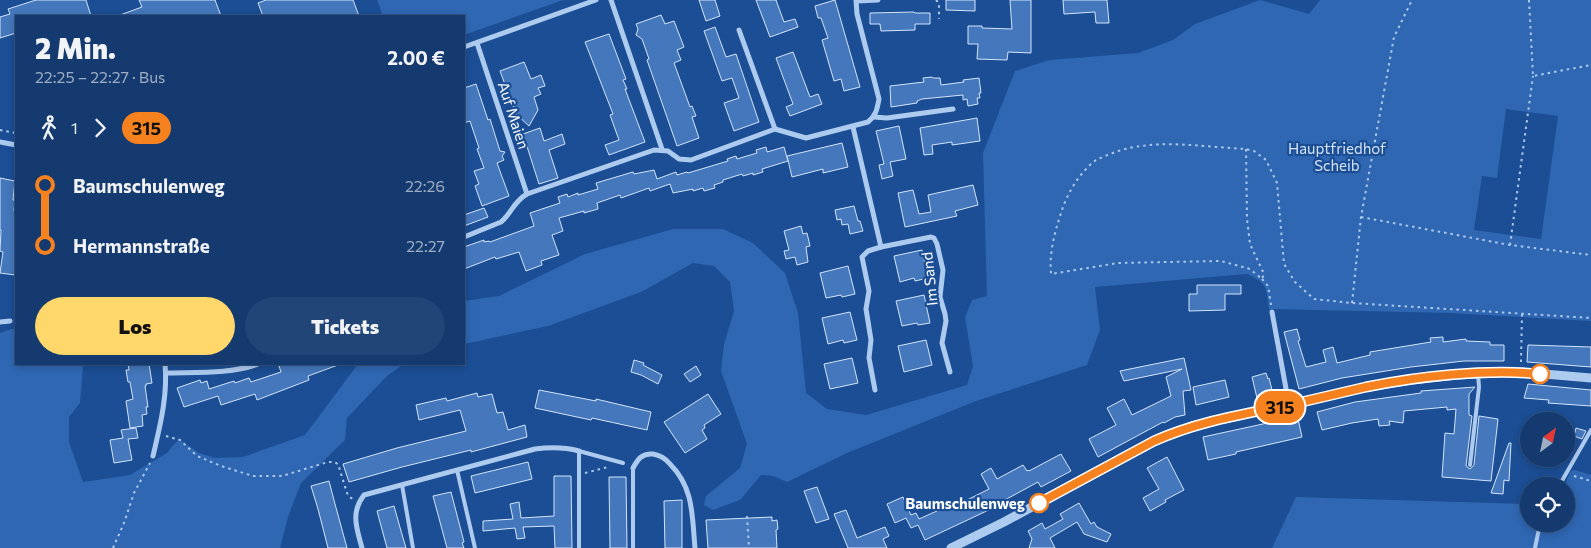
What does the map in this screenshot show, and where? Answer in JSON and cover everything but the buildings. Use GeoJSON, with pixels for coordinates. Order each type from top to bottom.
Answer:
{"type":"FeatureCollection","features":[{"type":"Feature","properties":{"kind":"street"},"geometry":{"type":"LineString","coordinates":[[465,47],[596,0]]}},
{"type":"Feature","properties":{"kind":"street"},"geometry":{"type":"LineString","coordinates":[[611,0],[662,149]]}},
{"type":"Feature","properties":{"kind":"street"},"geometry":{"type":"LineString","coordinates":[[465,237],[501,222],[519,199],[527,194],[654,150],[662,149],[679,159],[691,160],[774,129],[806,138],[868,122],[877,111],[879,100],[857,14],[856,0],[878,0]]}},
{"type":"Feature","properties":{"kind":"street"},"geometry":{"type":"LineString","coordinates":[[739,30],[774,129]]}},
{"type":"Feature","properties":{"kind":"street","name":"Auf Maien"},"geometry":{"type":"LineString","coordinates":[[477,43],[527,194]]}},
{"type":"Feature","properties":{"kind":"street"},"geometry":{"type":"LineString","coordinates":[[874,117],[887,118],[953,109]]}},
{"type":"Feature","properties":{"kind":"street"},"geometry":{"type":"LineString","coordinates":[[853,127],[881,246]]}},
{"type":"Feature","properties":{"kind":"street"},"geometry":{"type":"LineString","coordinates":[[0,142],[15,145]]}},
{"type":"Feature","properties":{"kind":"street","name":"Im Sand"},"geometry":{"type":"LineString","coordinates":[[875,390],[869,358],[871,340],[866,309],[870,291],[862,257],[868,251],[881,246],[934,238],[943,270],[940,297],[946,314],[942,344],[950,372]]}},
{"type":"Feature","properties":{"kind":"street"},"geometry":{"type":"LineString","coordinates":[[1272,312],[1290,405]]}},
{"type":"Feature","properties":{"kind":"street"},"geometry":{"type":"LineString","coordinates":[[0,322],[10,321]]}},
{"type":"Feature","properties":{"kind":"street"},"geometry":{"type":"LineString","coordinates":[[154,456],[164,408],[165,365]]}},
{"type":"Feature","properties":{"kind":"street"},"geometry":{"type":"LineString","coordinates":[[166,373],[236,369],[254,365]]}},
{"type":"Feature","properties":{"kind":"street"},"geometry":{"type":"LineString","coordinates":[[951,548],[1154,441],[1174,432],[1212,421],[1377,385],[1413,380],[1521,372],[1591,378]]}},
{"type":"Feature","properties":{"kind":"street"},"geometry":{"type":"LineString","coordinates":[[362,548],[356,523],[356,511],[364,495],[535,449],[564,447],[579,451]]}},
{"type":"Feature","properties":{"kind":"street"},"geometry":{"type":"LineString","coordinates":[[633,468],[641,456],[657,454],[668,461],[674,468],[684,481],[690,495],[695,548]]}},
{"type":"Feature","properties":{"kind":"lane"},"geometry":{"type":"LineString","coordinates":[[1470,465],[1479,387],[1478,374]]}},
{"type":"Feature","properties":{"kind":"lane"},"geometry":{"type":"LineString","coordinates":[[1564,477],[1591,430]]}},
{"type":"Feature","properties":{"kind":"lane"},"geometry":{"type":"LineString","coordinates":[[579,548],[579,451],[623,463]]}},
{"type":"Feature","properties":{"kind":"lane"},"geometry":{"type":"LineString","coordinates":[[633,468],[633,548]]}},
{"type":"Feature","properties":{"kind":"lane"},"geometry":{"type":"LineString","coordinates":[[457,470],[475,548]]}},
{"type":"Feature","properties":{"kind":"lane"},"geometry":{"type":"LineString","coordinates":[[402,485],[413,548]]}},
{"type":"Feature","properties":{"kind":"lane"},"geometry":{"type":"LineString","coordinates":[[1535,548],[1538,532]]}},
{"type":"Feature","properties":{"kind":"path"},"geometry":{"type":"LineString","coordinates":[[936,0],[939,3],[939,19]]}},
{"type":"Feature","properties":{"kind":"path"},"geometry":{"type":"LineString","coordinates":[[1352,303],[1361,217],[1394,37],[1412,0]]}},
{"type":"Feature","properties":{"kind":"path"},"geometry":{"type":"LineString","coordinates":[[1510,245],[1533,76],[1529,0]]}},
{"type":"Feature","properties":{"kind":"path"},"geometry":{"type":"LineString","coordinates":[[1533,76],[1591,65]]}},
{"type":"Feature","properties":{"kind":"path"},"geometry":{"type":"LineString","coordinates":[[0,130],[15,132]]}},
{"type":"Feature","properties":{"kind":"path"},"geometry":{"type":"LineString","coordinates":[[1272,312],[1268,286],[1250,269],[1221,261],[1118,264],[1051,274],[1050,262],[1055,232],[1067,196],[1079,178],[1096,160],[1124,148],[1152,144],[1246,149],[1254,151],[1266,160],[1277,182],[1284,264],[1295,282],[1314,299],[1591,318]]}},
{"type":"Feature","properties":{"kind":"path"},"geometry":{"type":"LineString","coordinates":[[1246,149],[1247,219],[1250,244],[1264,274],[1262,280]]}},
{"type":"Feature","properties":{"kind":"path"},"geometry":{"type":"LineString","coordinates":[[1361,217],[1510,245],[1591,255]]}},
{"type":"Feature","properties":{"kind":"path"},"geometry":{"type":"LineString","coordinates":[[1521,372],[1522,313]]}},
{"type":"Feature","properties":{"kind":"path"},"geometry":{"type":"LineString","coordinates":[[158,435],[180,440],[197,456],[253,476],[282,476],[328,462],[334,462],[338,464],[348,496],[359,502]]}},
{"type":"Feature","properties":{"kind":"path"},"geometry":{"type":"LineString","coordinates":[[113,548],[136,487],[154,456]]}},
{"type":"Feature","properties":{"kind":"path"},"geometry":{"type":"LineString","coordinates":[[579,475],[606,468]]}},
{"type":"Feature","properties":{"kind":"path"},"geometry":{"type":"LineString","coordinates":[[1566,474],[1591,481]]}},
{"type":"Feature","properties":{"kind":"path"},"geometry":{"type":"LineString","coordinates":[[747,516],[750,548]]}},
{"type":"Feature","properties":{"kind":"green space"},"geometry":{"type":"Polygon","coordinates":[[[377,0],[563,0],[465,35],[465,15],[383,15],[377,0]]]}},
{"type":"Feature","properties":{"kind":"green space","name":"Hauptfriedhof Scheib"},"geometry":{"type":"Polygon","coordinates":[[[1260,0],[1309,14],[1320,0],[1591,0],[1591,321],[1450,313],[1269,309],[1265,287],[1247,274],[1095,287],[1100,330],[1087,365],[976,401],[847,453],[787,482],[773,476],[761,475],[740,500],[713,510],[704,505],[706,496],[740,468],[747,444],[721,371],[724,344],[734,311],[730,282],[714,266],[693,263],[641,292],[548,326],[465,344],[465,301],[499,296],[585,254],[673,229],[723,229],[753,243],[785,273],[798,313],[806,393],[827,409],[866,415],[967,385],[973,366],[965,317],[972,300],[987,296],[983,153],[1015,71],[1049,60],[1138,53],[1173,40],[1195,24],[1260,0]],[[1506,109],[1497,178],[1482,176],[1474,230],[1541,239],[1558,116],[1506,109]]]}},
{"type":"Feature","properties":{"kind":"green space"},"geometry":{"type":"Polygon","coordinates":[[[15,329],[15,365],[83,366],[80,403],[69,417],[69,442],[83,482],[130,475],[167,453],[180,440],[199,453],[215,458],[243,457],[305,435],[357,365],[403,365],[387,376],[347,418],[345,440],[301,483],[288,517],[280,548],[0,548],[0,333],[15,329]]]}},
{"type":"Feature","properties":{"kind":"green space"},"geometry":{"type":"Polygon","coordinates":[[[1575,470],[1591,475],[1591,548],[1272,548],[1296,497],[1520,504],[1520,532],[1575,532],[1575,477],[1568,477],[1571,471],[1575,470]]]}},
{"type":"Feature","properties":{"kind":"bus line","name":"315"},"geometry":{"type":"LineString","coordinates":[[1039,503],[1154,441],[1192,426],[1368,387],[1413,380],[1478,374],[1521,372],[1540,374]]}},
{"type":"Feature","properties":{"kind":"place","name":"Baumschulenweg"},"geometry":{"type":"Point","coordinates":[1039,503]}}]}
